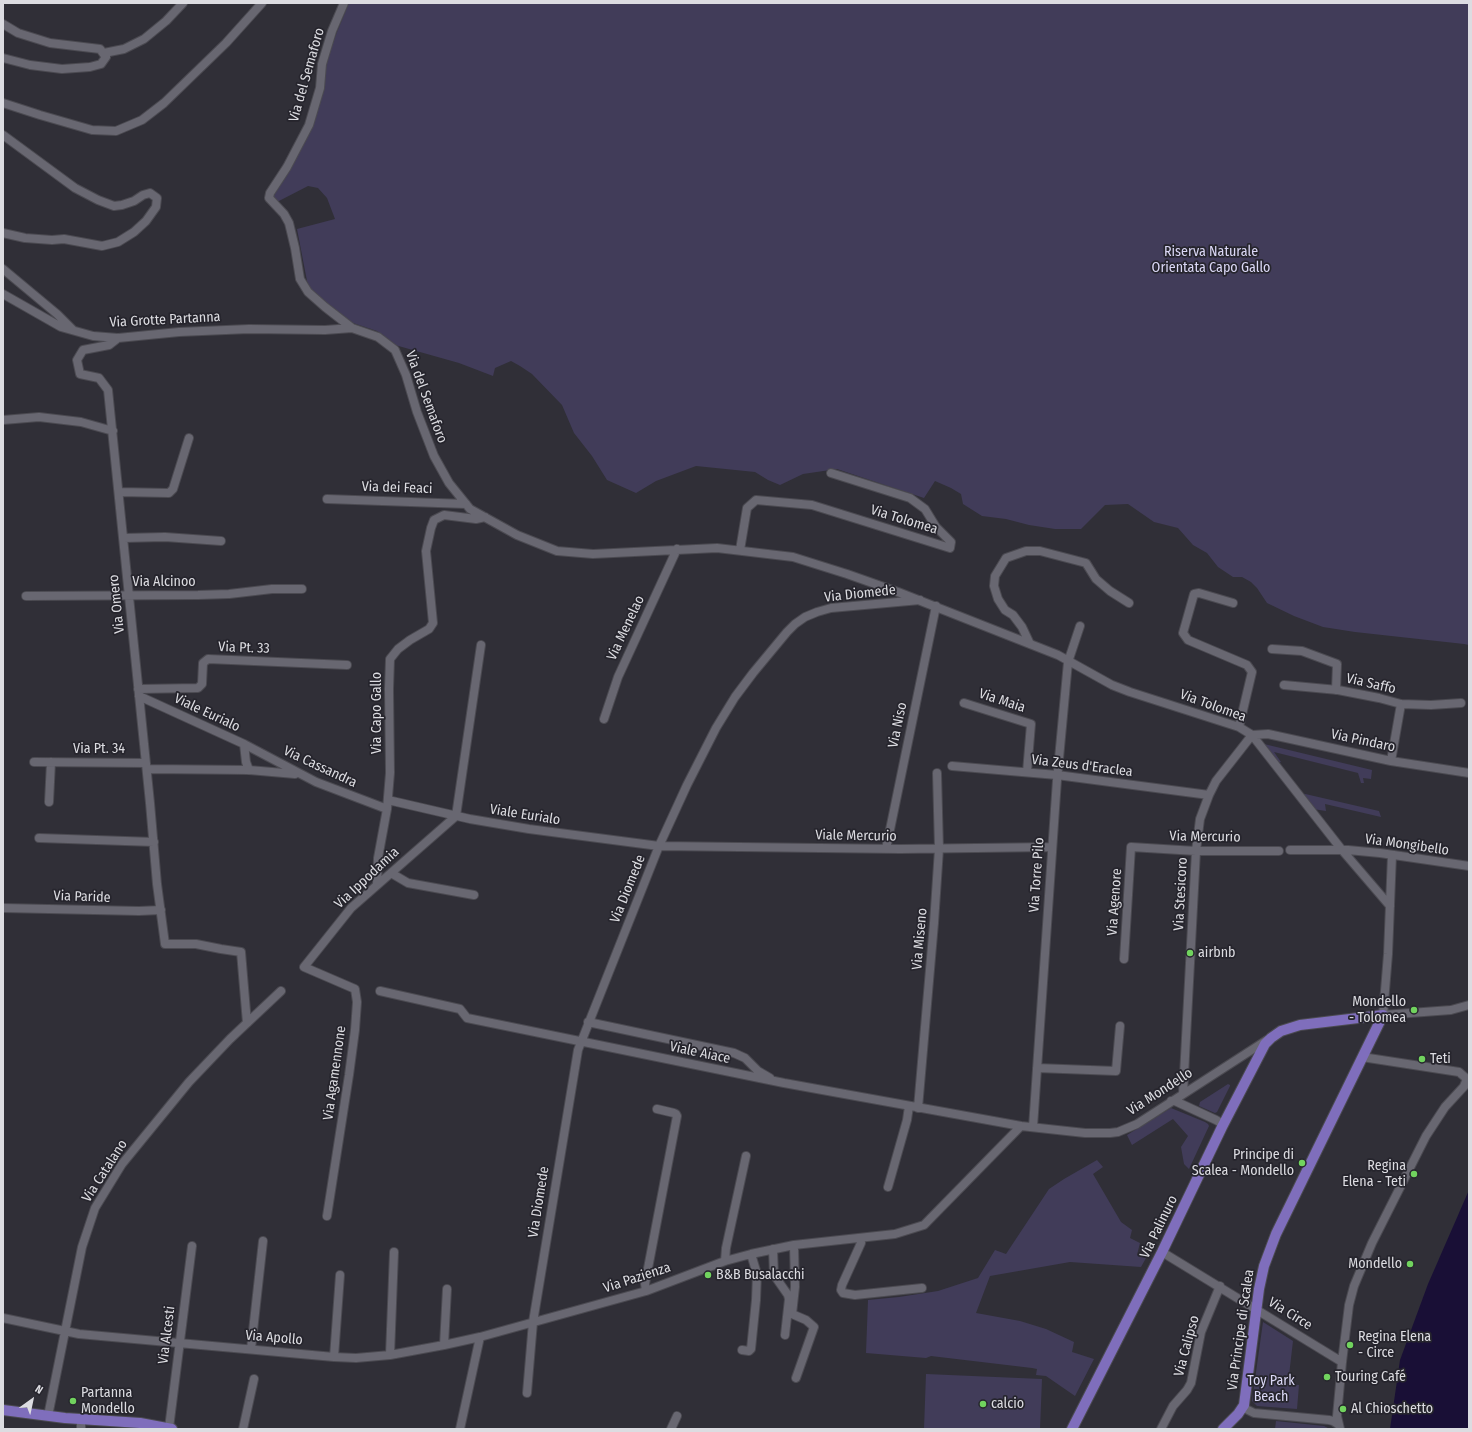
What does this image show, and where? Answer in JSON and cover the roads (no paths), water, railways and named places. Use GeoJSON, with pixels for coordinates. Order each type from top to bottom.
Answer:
{"type":"FeatureCollection","features":[{"type":"Feature","properties":{"kind":"main road","name":"Via Mondello"},"geometry":{"type":"LineString","coordinates":[[1271,1038],[1281,1031],[1300,1025],[1383,1015]]}},
{"type":"Feature","properties":{"kind":"main road","name":"Via Principe di Scalea"},"geometry":{"type":"LineString","coordinates":[[1223,1429],[1238,1414],[1244,1405],[1255,1308],[1264,1266],[1276,1234],[1383,1015]]}},
{"type":"Feature","properties":{"kind":"main road","name":"Via Palinuro"},"geometry":{"type":"LineString","coordinates":[[1072,1429],[1162,1252],[1260,1053],[1271,1038]]}},
{"type":"Feature","properties":{"kind":"main road"},"geometry":{"type":"LineString","coordinates":[[3,1410],[171,1429]]}},
{"type":"Feature","properties":{"kind":"street"},"geometry":{"type":"LineString","coordinates":[[104,54],[124,49],[144,39],[166,21],[183,3]]}},
{"type":"Feature","properties":{"kind":"street"},"geometry":{"type":"LineString","coordinates":[[3,103],[40,116],[92,130],[116,131],[142,120],[164,103],[226,43],[262,3]]}},
{"type":"Feature","properties":{"kind":"street","name":"Via del Semaforo"},"geometry":{"type":"LineString","coordinates":[[344,3],[332,31],[322,64],[320,88],[309,125],[287,167],[272,190],[269,198],[284,214],[289,223],[300,279],[303,286],[313,297],[352,328],[378,337],[395,350],[406,375],[434,456],[449,483],[470,509],[485,517]]}},
{"type":"Feature","properties":{"kind":"street"},"geometry":{"type":"LineString","coordinates":[[3,24],[18,33],[50,43],[100,49],[106,57],[101,64],[90,67],[62,69],[30,65],[3,58]]}},
{"type":"Feature","properties":{"kind":"street"},"geometry":{"type":"LineString","coordinates":[[3,135],[75,188],[103,202],[114,206],[122,205],[150,193],[157,198],[156,207],[146,221],[134,232],[118,242],[102,246],[64,239],[52,240],[25,238],[3,233]]}},
{"type":"Feature","properties":{"kind":"street","name":"Via Grotte Partanna"},"geometry":{"type":"LineString","coordinates":[[3,269],[74,330],[94,336],[118,338],[179,332],[249,329],[325,330],[352,328]]}},
{"type":"Feature","properties":{"kind":"street"},"geometry":{"type":"LineString","coordinates":[[3,294],[60,327],[74,330]]}},
{"type":"Feature","properties":{"kind":"street","name":"Via Omero"},"geometry":{"type":"LineString","coordinates":[[118,338],[109,345],[83,350],[77,360],[80,374],[99,378],[108,390],[157,884],[165,944],[196,944],[241,952],[247,1024]]}},
{"type":"Feature","properties":{"kind":"street"},"geometry":{"type":"LineString","coordinates":[[3,420],[39,417],[80,422],[113,431]]}},
{"type":"Feature","properties":{"kind":"street"},"geometry":{"type":"LineString","coordinates":[[119,492],[169,493],[173,489],[189,438]]}},
{"type":"Feature","properties":{"kind":"street","name":"Via Tolomea"},"geometry":{"type":"LineString","coordinates":[[740,550],[747,508],[756,500],[812,505],[950,548],[952,542],[936,527],[925,509],[910,498],[831,473]]}},
{"type":"Feature","properties":{"kind":"street","name":"Via dei Feaci"},"geometry":{"type":"LineString","coordinates":[[327,499],[466,504]]}},
{"type":"Feature","properties":{"kind":"street","name":"Via Capo Gallo"},"geometry":{"type":"LineString","coordinates":[[377,884],[378,858],[387,805],[390,773],[390,660],[398,649],[428,629],[433,623],[426,552],[434,520],[444,515],[476,519],[485,517]]}},
{"type":"Feature","properties":{"kind":"street","name":"Via Tolomea"},"geometry":{"type":"LineString","coordinates":[[485,517],[517,535],[558,550],[593,554],[717,548],[792,557],[847,574],[921,600],[1058,655],[1068,662],[1118,687],[1239,727],[1252,735],[1342,850],[1390,906]]}},
{"type":"Feature","properties":{"kind":"street"},"geometry":{"type":"LineString","coordinates":[[123,538],[165,537],[221,541]]}},
{"type":"Feature","properties":{"kind":"street","name":"Via Menelao"},"geometry":{"type":"LineString","coordinates":[[604,719],[618,677],[677,549]]}},
{"type":"Feature","properties":{"kind":"street"},"geometry":{"type":"LineString","coordinates":[[1030,644],[1013,615],[1005,610],[998,599],[994,586],[995,576],[1006,558],[1026,551],[1040,551],[1086,563],[1096,579],[1110,591],[1129,603]]}},
{"type":"Feature","properties":{"kind":"street","name":"Via Alcinoo"},"geometry":{"type":"LineString","coordinates":[[26,596],[198,596],[272,589],[302,588]]}},
{"type":"Feature","properties":{"kind":"street"},"geometry":{"type":"LineString","coordinates":[[1233,602],[1199,593],[1194,594],[1183,633],[1188,640],[1248,665],[1252,672],[1239,727]]}},
{"type":"Feature","properties":{"kind":"street","name":"Via Diomede"},"geometry":{"type":"LineString","coordinates":[[527,1393],[533,1322],[576,1057],[580,1042],[660,846],[691,778],[727,710],[753,673],[787,632],[805,617],[817,612],[852,606],[902,603],[921,600]]}},
{"type":"Feature","properties":{"kind":"street","name":"Via Niso"},"geometry":{"type":"LineString","coordinates":[[886,849],[936,606]]}},
{"type":"Feature","properties":{"kind":"street","name":"Via Torre Pilo"},"geometry":{"type":"LineString","coordinates":[[1033,1127],[1057,775],[1068,662],[1080,626]]}},
{"type":"Feature","properties":{"kind":"street"},"geometry":{"type":"LineString","coordinates":[[456,816],[481,645]]}},
{"type":"Feature","properties":{"kind":"street","name":"Via Saffo"},"geometry":{"type":"LineString","coordinates":[[1272,649],[1302,651],[1337,664],[1336,690]]}},
{"type":"Feature","properties":{"kind":"street","name":"Via Pt. 33"},"geometry":{"type":"LineString","coordinates":[[139,693],[198,688],[202,684],[203,664],[208,659],[347,665]]}},
{"type":"Feature","properties":{"kind":"street","name":"Via Saffo"},"geometry":{"type":"LineString","coordinates":[[1284,686],[1336,690],[1379,698],[1401,704],[1431,705],[1461,703]]}},
{"type":"Feature","properties":{"kind":"street","name":"Viale Eurialo"},"geometry":{"type":"LineString","coordinates":[[139,693],[244,744],[246,762],[249,770]]}},
{"type":"Feature","properties":{"kind":"street","name":"Via Maia"},"geometry":{"type":"LineString","coordinates":[[964,703],[1031,724],[1027,772]]}},
{"type":"Feature","properties":{"kind":"street","name":"Via Saffo"},"geometry":{"type":"LineString","coordinates":[[1391,761],[1401,704]]}},
{"type":"Feature","properties":{"kind":"street","name":"Via Pindaro"},"geometry":{"type":"LineString","coordinates":[[1252,735],[1268,734],[1391,761],[1469,773]]}},
{"type":"Feature","properties":{"kind":"street","name":"Via Stesicoro"},"geometry":{"type":"LineString","coordinates":[[1182,1094],[1196,851],[1200,819],[1209,795],[1225,768],[1252,735]]}},
{"type":"Feature","properties":{"kind":"street","name":"Via Cassandra"},"geometry":{"type":"LineString","coordinates":[[244,744],[316,782],[387,805]]}},
{"type":"Feature","properties":{"kind":"street","name":"Via Pt. 34"},"geometry":{"type":"LineString","coordinates":[[34,762],[146,766]]}},
{"type":"Feature","properties":{"kind":"street"},"geometry":{"type":"LineString","coordinates":[[49,802],[51,762]]}},
{"type":"Feature","properties":{"kind":"street"},"geometry":{"type":"LineString","coordinates":[[146,766],[292,773],[316,782]]}},
{"type":"Feature","properties":{"kind":"street","name":"Via Zeus d'Eraclea"},"geometry":{"type":"LineString","coordinates":[[952,766],[1057,775],[1209,795]]}},
{"type":"Feature","properties":{"kind":"street","name":"Via Miseno"},"geometry":{"type":"LineString","coordinates":[[918,1108],[940,849],[937,773]]}},
{"type":"Feature","properties":{"kind":"street","name":"Viale Eurialo"},"geometry":{"type":"LineString","coordinates":[[387,805],[529,829],[660,846]]}},
{"type":"Feature","properties":{"kind":"street","name":"Via Ippodamia"},"geometry":{"type":"LineString","coordinates":[[304,967],[350,908],[456,816]]}},
{"type":"Feature","properties":{"kind":"street"},"geometry":{"type":"LineString","coordinates":[[39,838],[154,842]]}},
{"type":"Feature","properties":{"kind":"street","name":"Viale Mercurio"},"geometry":{"type":"LineString","coordinates":[[660,846],[886,849],[1052,847]]}},
{"type":"Feature","properties":{"kind":"street","name":"Via Mercurio"},"geometry":{"type":"LineString","coordinates":[[1132,847],[1196,851],[1279,851]]}},
{"type":"Feature","properties":{"kind":"street","name":"Via Agenore"},"geometry":{"type":"LineString","coordinates":[[1124,959],[1132,847]]}},
{"type":"Feature","properties":{"kind":"street","name":"Via Mongibello"},"geometry":{"type":"LineString","coordinates":[[1290,850],[1342,850],[1392,854],[1469,866]]}},
{"type":"Feature","properties":{"kind":"street"},"geometry":{"type":"LineString","coordinates":[[1383,1015],[1392,854]]}},
{"type":"Feature","properties":{"kind":"street"},"geometry":{"type":"LineString","coordinates":[[391,873],[408,883],[474,895]]}},
{"type":"Feature","properties":{"kind":"street","name":"Via Paride"},"geometry":{"type":"LineString","coordinates":[[3,908],[161,912]]}},
{"type":"Feature","properties":{"kind":"street","name":"Via Agamennone"},"geometry":{"type":"LineString","coordinates":[[304,967],[355,989],[357,1002],[350,1068],[327,1216]]}},
{"type":"Feature","properties":{"kind":"street","name":"Viale Aiace"},"geometry":{"type":"LineString","coordinates":[[380,990],[460,1009],[467,1018],[580,1042],[784,1083],[1021,1126]]}},
{"type":"Feature","properties":{"kind":"street","name":"Via Catalano"},"geometry":{"type":"LineString","coordinates":[[48,1416],[82,1246],[95,1208],[122,1164],[189,1082],[281,992]]}},
{"type":"Feature","properties":{"kind":"street","name":"Via Mondello"},"geometry":{"type":"LineString","coordinates":[[1383,1015],[1451,1010],[1469,1006]]}},
{"type":"Feature","properties":{"kind":"street"},"geometry":{"type":"LineString","coordinates":[[1451,1010],[1469,1013]]}},
{"type":"Feature","properties":{"kind":"street"},"geometry":{"type":"LineString","coordinates":[[588,1022],[734,1053],[745,1058],[765,1075],[784,1083]]}},
{"type":"Feature","properties":{"kind":"street"},"geometry":{"type":"LineString","coordinates":[[1037,1068],[1116,1071],[1120,1026]]}},
{"type":"Feature","properties":{"kind":"street","name":"Via Mondello"},"geometry":{"type":"LineString","coordinates":[[1021,1126],[1085,1133],[1110,1134],[1118,1132],[1137,1124],[1271,1038]]}},
{"type":"Feature","properties":{"kind":"street"},"geometry":{"type":"LineString","coordinates":[[1340,1427],[1338,1412],[1342,1362],[1349,1305],[1354,1286],[1361,1267],[1424,1140],[1445,1107],[1466,1084],[1467,1078],[1459,1072],[1362,1057]]}},
{"type":"Feature","properties":{"kind":"street"},"geometry":{"type":"LineString","coordinates":[[1171,1102],[1175,1101],[1216,1120],[1221,1123],[1222,1128]]}},
{"type":"Feature","properties":{"kind":"street"},"geometry":{"type":"LineString","coordinates":[[888,1187],[907,1120],[909,1106]]}},
{"type":"Feature","properties":{"kind":"street"},"geometry":{"type":"LineString","coordinates":[[646,1291],[645,1284],[677,1116],[674,1113],[657,1109]]}},
{"type":"Feature","properties":{"kind":"street","name":"Via Pazienza"},"geometry":{"type":"LineString","coordinates":[[480,1337],[646,1291],[726,1261],[751,1254],[794,1246],[895,1234],[924,1225],[1021,1126]]}},
{"type":"Feature","properties":{"kind":"street"},"geometry":{"type":"LineString","coordinates":[[726,1261],[726,1248],[746,1156]]}},
{"type":"Feature","properties":{"kind":"street"},"geometry":{"type":"LineString","coordinates":[[861,1238],[861,1242],[842,1285],[843,1293],[855,1295],[922,1288]]}},
{"type":"Feature","properties":{"kind":"street"},"geometry":{"type":"LineString","coordinates":[[251,1349],[263,1241]]}},
{"type":"Feature","properties":{"kind":"street","name":"Via Alcesti"},"geometry":{"type":"LineString","coordinates":[[171,1429],[179,1342],[192,1246]]}},
{"type":"Feature","properties":{"kind":"street"},"geometry":{"type":"LineString","coordinates":[[794,1246],[795,1287],[792,1314],[806,1320],[814,1327],[796,1378]]}},
{"type":"Feature","properties":{"kind":"street"},"geometry":{"type":"LineString","coordinates":[[773,1249],[774,1275],[788,1295],[789,1299],[785,1335]]}},
{"type":"Feature","properties":{"kind":"street"},"geometry":{"type":"LineString","coordinates":[[390,1355],[394,1252]]}},
{"type":"Feature","properties":{"kind":"street","name":"Via Circe"},"geometry":{"type":"LineString","coordinates":[[1162,1252],[1220,1286],[1342,1362]]}},
{"type":"Feature","properties":{"kind":"street"},"geometry":{"type":"LineString","coordinates":[[742,1350],[749,1351],[751,1349],[756,1300],[757,1274],[751,1254]]}},
{"type":"Feature","properties":{"kind":"street"},"geometry":{"type":"LineString","coordinates":[[334,1357],[340,1275]]}},
{"type":"Feature","properties":{"kind":"street","name":"Via Calipso"},"geometry":{"type":"LineString","coordinates":[[1161,1429],[1173,1406],[1191,1383],[1201,1332],[1220,1286]]}},
{"type":"Feature","properties":{"kind":"street"},"geometry":{"type":"LineString","coordinates":[[444,1345],[448,1289]]}},
{"type":"Feature","properties":{"kind":"street","name":"Via Apollo"},"geometry":{"type":"LineString","coordinates":[[3,1318],[65,1332],[356,1358],[390,1355],[480,1337]]}},
{"type":"Feature","properties":{"kind":"street"},"geometry":{"type":"LineString","coordinates":[[460,1429],[480,1337]]}},
{"type":"Feature","properties":{"kind":"street"},"geometry":{"type":"LineString","coordinates":[[243,1429],[254,1379]]}},
{"type":"Feature","properties":{"kind":"street"},"geometry":{"type":"LineString","coordinates":[[1244,1405],[1246,1409],[1254,1413],[1329,1420],[1333,1421],[1340,1427]]}},
{"type":"Feature","properties":{"kind":"street"},"geometry":{"type":"LineString","coordinates":[[671,1429],[677,1416]]}},
{"type":"Feature","properties":{"kind":"street"},"geometry":{"type":"LineString","coordinates":[[81,1418],[81,1429]]}},
{"type":"Feature","properties":{"kind":"place","name":"airbnb"},"geometry":{"type":"Point","coordinates":[1190,953]}},
{"type":"Feature","properties":{"kind":"place","name":"Mondello - Tolomea"},"geometry":{"type":"Point","coordinates":[1414,1010]}},
{"type":"Feature","properties":{"kind":"place","name":"Teti"},"geometry":{"type":"Point","coordinates":[1422,1059]}},
{"type":"Feature","properties":{"kind":"place","name":"Principe di Scalea - Mondello"},"geometry":{"type":"Point","coordinates":[1302,1163]}},
{"type":"Feature","properties":{"kind":"place","name":"Regina Elena - Teti"},"geometry":{"type":"Point","coordinates":[1414,1174]}},
{"type":"Feature","properties":{"kind":"place","name":"Mondello"},"geometry":{"type":"Point","coordinates":[1410,1264]}},
{"type":"Feature","properties":{"kind":"place","name":"B&B Busalacchi"},"geometry":{"type":"Point","coordinates":[708,1275]}},
{"type":"Feature","properties":{"kind":"place","name":"Regina Elena - Circe"},"geometry":{"type":"Point","coordinates":[1350,1345]}},
{"type":"Feature","properties":{"kind":"place","name":"Touring Café"},"geometry":{"type":"Point","coordinates":[1327,1377]}},
{"type":"Feature","properties":{"kind":"place","name":"Partanna Mondello"},"geometry":{"type":"Point","coordinates":[73,1401]}},
{"type":"Feature","properties":{"kind":"place","name":"calcio"},"geometry":{"type":"Point","coordinates":[983,1404]}},
{"type":"Feature","properties":{"kind":"place","name":"Al Chioschetto"},"geometry":{"type":"Point","coordinates":[1343,1409]}},
{"type":"Feature","properties":{"kind":"park label","name":"Riserva Naturale Orientata Capo Gallo"},"geometry":{"type":"Point","coordinates":[1211,260]}},
{"type":"Feature","properties":{"kind":"park label","name":"Toy Park Beach"},"geometry":{"type":"Point","coordinates":[1271,1390]}}]}
